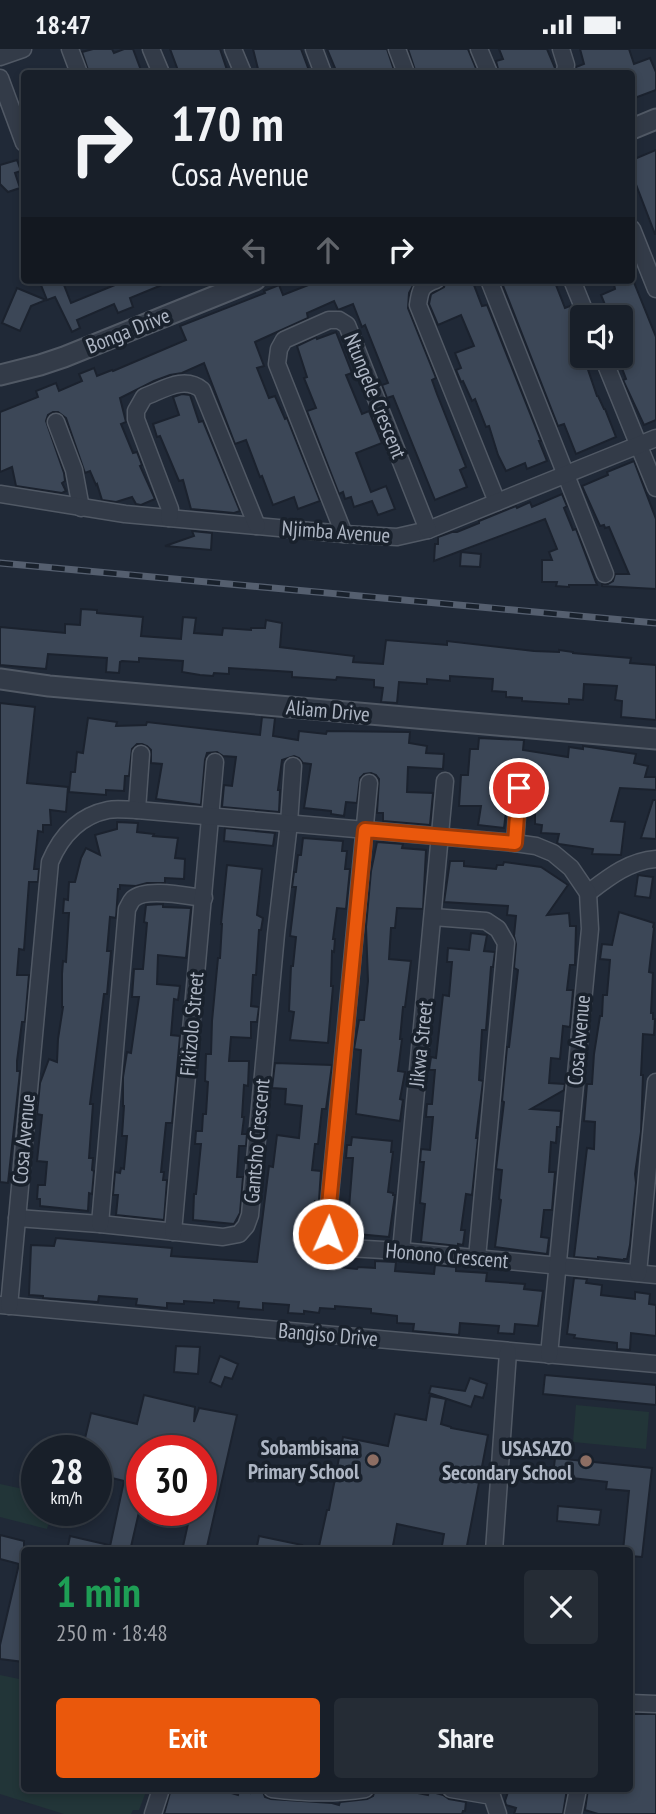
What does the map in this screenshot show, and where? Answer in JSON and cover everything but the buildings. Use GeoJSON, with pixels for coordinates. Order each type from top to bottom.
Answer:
{"type":"FeatureCollection","features":[{"type":"Feature","properties":{"kind":"street"},"geometry":{"type":"LineString","coordinates":[[0,57],[23,49]]}},
{"type":"Feature","properties":{"kind":"street"},"geometry":{"type":"LineString","coordinates":[[70,49],[78,70]]}},
{"type":"Feature","properties":{"kind":"street"},"geometry":{"type":"LineString","coordinates":[[152,49],[160,70]]}},
{"type":"Feature","properties":{"kind":"street"},"geometry":{"type":"LineString","coordinates":[[233,49],[242,70]]}},
{"type":"Feature","properties":{"kind":"street"},"geometry":{"type":"LineString","coordinates":[[314,49],[322,70]]}},
{"type":"Feature","properties":{"kind":"street"},"geometry":{"type":"LineString","coordinates":[[397,49],[405,70]]}},
{"type":"Feature","properties":{"kind":"street"},"geometry":{"type":"LineString","coordinates":[[479,49],[488,70]]}},
{"type":"Feature","properties":{"kind":"street"},"geometry":{"type":"LineString","coordinates":[[561,49],[565,70]]}},
{"type":"Feature","properties":{"kind":"street"},"geometry":{"type":"LineString","coordinates":[[0,78],[21,134]]}},
{"type":"Feature","properties":{"kind":"street"},"geometry":{"type":"LineString","coordinates":[[635,128],[656,119]]}},
{"type":"Feature","properties":{"kind":"street"},"geometry":{"type":"LineString","coordinates":[[635,236],[656,289]]}},
{"type":"Feature","properties":{"kind":"street","name":"Bonga Drive"},"geometry":{"type":"LineString","coordinates":[[0,375],[40,366],[245,284]]}},
{"type":"Feature","properties":{"kind":"street"},"geometry":{"type":"LineString","coordinates":[[427,284],[420,291],[418,305],[497,502]]}},
{"type":"Feature","properties":{"kind":"street"},"geometry":{"type":"LineString","coordinates":[[491,284],[605,574]]}},
{"type":"Feature","properties":{"kind":"street"},"geometry":{"type":"LineString","coordinates":[[574,284],[582,305]]}},
{"type":"Feature","properties":{"kind":"street","name":"Ntungele Crescent"},"geometry":{"type":"LineString","coordinates":[[344,534],[277,364],[279,349],[285,340],[329,320],[339,320],[347,325],[428,530]]}},
{"type":"Feature","properties":{"kind":"street"},"geometry":{"type":"LineString","coordinates":[[607,368],[656,488]]}},
{"type":"Feature","properties":{"kind":"street"},"geometry":{"type":"LineString","coordinates":[[169,518],[170,509],[136,419],[136,411],[144,397],[180,383],[188,383],[202,390],[257,526]]}},
{"type":"Feature","properties":{"kind":"street"},"geometry":{"type":"LineString","coordinates":[[56,422],[74,470],[82,508]]}},
{"type":"Feature","properties":{"kind":"street","name":"Njimba Avenue"},"geometry":{"type":"LineString","coordinates":[[0,494],[82,508],[169,518],[397,537],[428,530],[656,438]]}},
{"type":"Feature","properties":{"kind":"street","name":"Aliam Drive"},"geometry":{"type":"LineString","coordinates":[[0,679],[49,686],[656,739]]}},
{"type":"Feature","properties":{"kind":"street"},"geometry":{"type":"LineString","coordinates":[[137,810],[141,754]]}},
{"type":"Feature","properties":{"kind":"street"},"geometry":{"type":"LineString","coordinates":[[211,816],[215,762]]}},
{"type":"Feature","properties":{"kind":"street"},"geometry":{"type":"LineString","coordinates":[[289,823],[293,766]]}},
{"type":"Feature","properties":{"kind":"street"},"geometry":{"type":"LineString","coordinates":[[440,836],[445,781]]}},
{"type":"Feature","properties":{"kind":"street"},"geometry":{"type":"LineString","coordinates":[[365,830],[369,783]]}},
{"type":"Feature","properties":{"kind":"street"},"geometry":{"type":"LineString","coordinates":[[515,843],[519,788]]}},
{"type":"Feature","properties":{"kind":"street","name":"Cosa Avenue"},"geometry":{"type":"LineString","coordinates":[[4,1306],[17,1218],[50,862],[56,848],[72,828],[85,818],[109,810],[137,810],[440,836],[536,846],[553,853],[571,868],[588,893],[590,929],[549,1355]]}},
{"type":"Feature","properties":{"kind":"street","name":"Fikizolo Street"},"geometry":{"type":"LineString","coordinates":[[173,1232],[211,816]]}},
{"type":"Feature","properties":{"kind":"street","name":"Gantsho Crescent"},"geometry":{"type":"LineString","coordinates":[[17,1218],[232,1236],[239,1234],[246,1226],[250,1215],[289,823]]}},
{"type":"Feature","properties":{"kind":"street","name":"Honono Crescent"},"geometry":{"type":"LineString","coordinates":[[365,830],[327,1226],[332,1241],[348,1248],[656,1275]]}},
{"type":"Feature","properties":{"kind":"street","name":"Jikwa Street"},"geometry":{"type":"LineString","coordinates":[[401,1251],[440,836]]}},
{"type":"Feature","properties":{"kind":"street"},"geometry":{"type":"LineString","coordinates":[[588,893],[618,871],[644,860],[656,859]]}},
{"type":"Feature","properties":{"kind":"street"},"geometry":{"type":"LineString","coordinates":[[100,1224],[127,909],[133,899],[143,894],[160,893],[204,898]]}},
{"type":"Feature","properties":{"kind":"street"},"geometry":{"type":"LineString","coordinates":[[433,917],[486,921],[498,929],[506,943],[477,1258]]}},
{"type":"Feature","properties":{"kind":"street"},"geometry":{"type":"LineString","coordinates":[[638,1273],[656,1082]]}},
{"type":"Feature","properties":{"kind":"street","name":"Bangiso Drive"},"geometry":{"type":"LineString","coordinates":[[4,1306],[656,1364]]}},
{"type":"Feature","properties":{"kind":"street"},"geometry":{"type":"LineString","coordinates":[[494,1547],[508,1352]]}},
{"type":"Feature","properties":{"kind":"street"},"geometry":{"type":"LineString","coordinates":[[633,1703],[656,1703]]}},
{"type":"Feature","properties":{"kind":"street"},"geometry":{"type":"LineString","coordinates":[[153,1814],[160,1792]]}},
{"type":"Feature","properties":{"kind":"street"},"geometry":{"type":"LineString","coordinates":[[316,1792],[339,1792]]}},
{"type":"Feature","properties":{"kind":"street"},"geometry":{"type":"LineString","coordinates":[[492,1792],[498,1814]]}},
{"type":"Feature","properties":{"kind":"street"},"geometry":{"type":"LineString","coordinates":[[572,1814],[577,1792]]}},
{"type":"Feature","properties":{"kind":"green space"},"geometry":{"type":"Polygon","coordinates":[[[576,1405],[649,1412],[646,1449],[573,1442],[576,1405]]]}},
{"type":"Feature","properties":{"kind":"green space"},"geometry":{"type":"Polygon","coordinates":[[[0,1484],[21,1489],[21,1522],[0,1517],[0,1484]]]}},
{"type":"Feature","properties":{"kind":"green space"},"geometry":{"type":"Polygon","coordinates":[[[0,1675],[21,1679],[21,1792],[146,1792],[139,1810],[133,1810],[131,1814],[64,1814],[0,1794],[0,1675]]]}},
{"type":"Feature","properties":{"kind":"railway"},"geometry":{"type":"LineString","coordinates":[[0,563],[656,623]]}},
{"type":"Feature","properties":{"kind":"place","name":"Sobambisana Primary School"},"geometry":{"type":"Point","coordinates":[373,1460]}},
{"type":"Feature","properties":{"kind":"place","name":"USASAZO Secondary School"},"geometry":{"type":"Point","coordinates":[586,1461]}},
{"type":"Feature","properties":{"kind":"route"},"geometry":{"type":"LineString","coordinates":[[328,1234],[365,830],[515,843],[519,788]]}}]}
